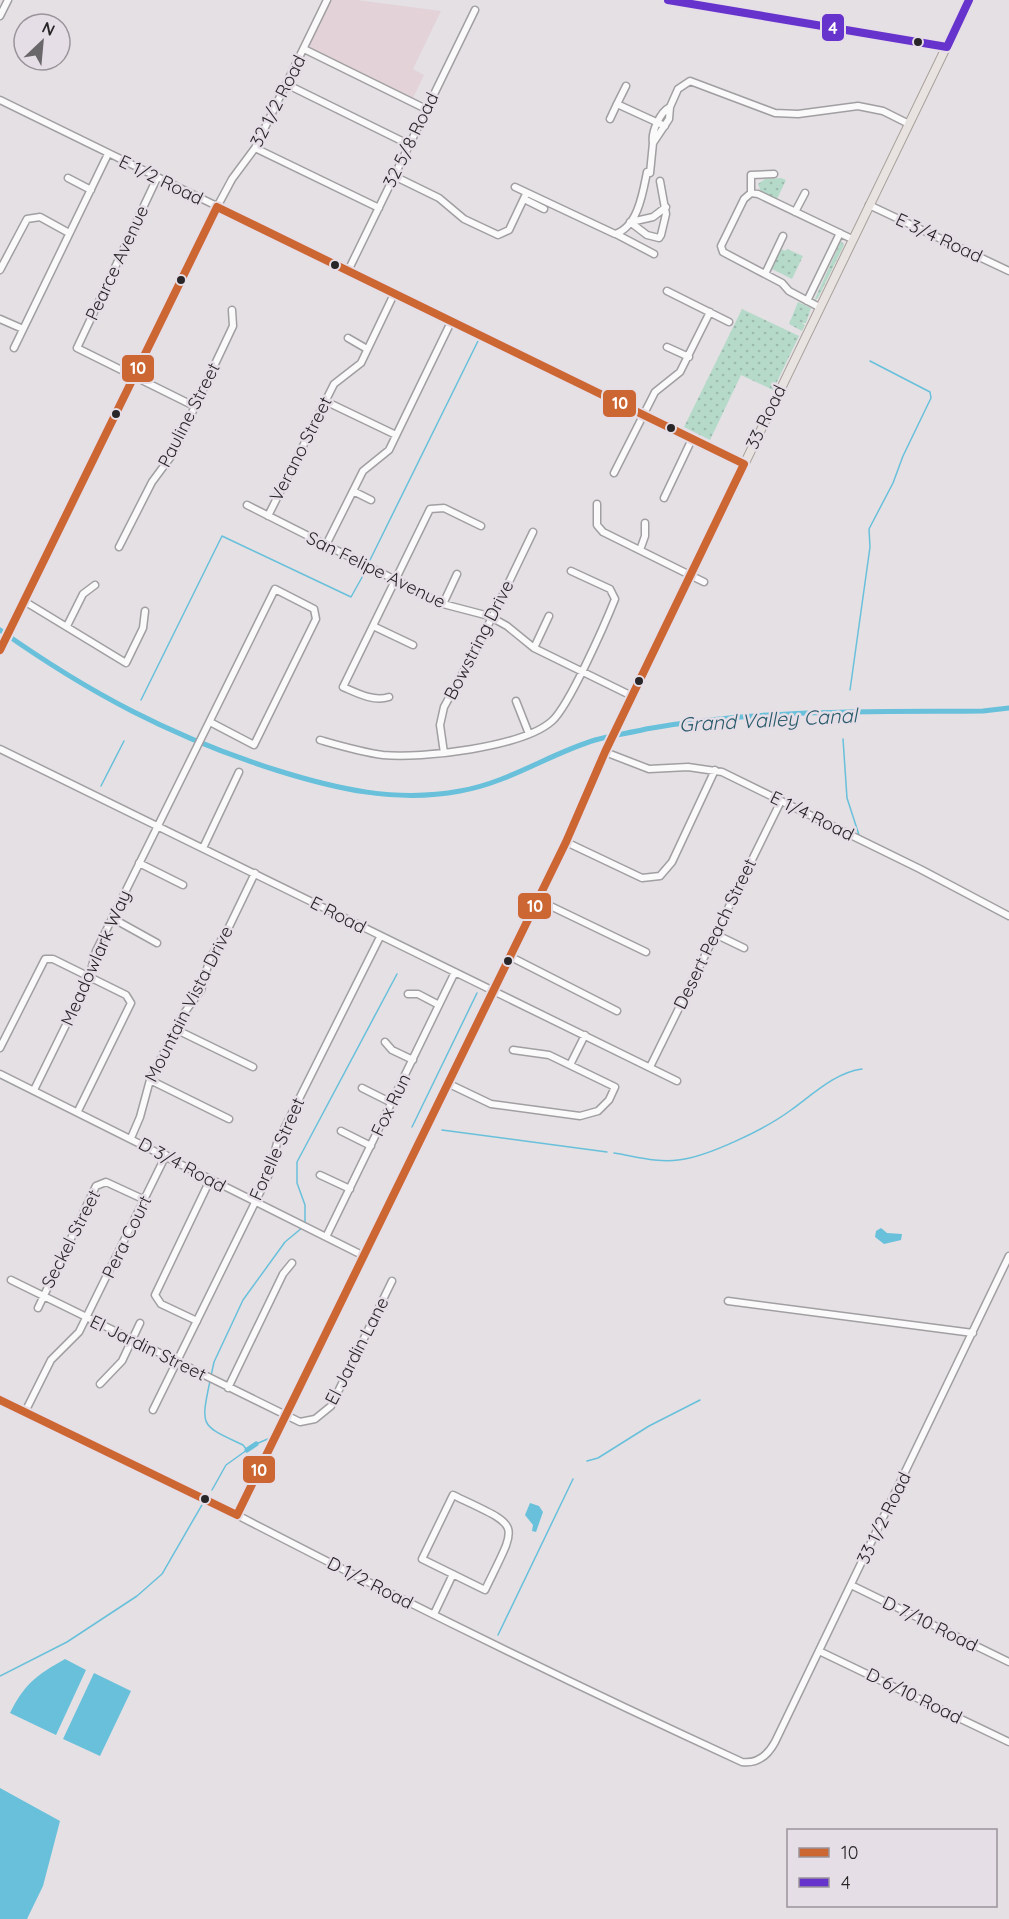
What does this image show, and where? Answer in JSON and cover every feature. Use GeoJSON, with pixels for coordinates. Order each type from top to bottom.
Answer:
{"type":"FeatureCollection","features":[{"type":"Feature","properties":{"kind":"main road","name":"33 Road"},"geometry":{"type":"LineString","coordinates":[[237,1515],[567,842],[607,749],[969,0]]}},
{"type":"Feature","properties":{"kind":"main road","name":"D 1/2 Road"},"geometry":{"type":"LineString","coordinates":[[0,1400],[237,1515]]}},
{"type":"Feature","properties":{"kind":"street"},"geometry":{"type":"LineString","coordinates":[[0,16],[8,0]]}},
{"type":"Feature","properties":{"kind":"street","name":"32 1/2 Road"},"geometry":{"type":"LineString","coordinates":[[0,651],[217,207],[232,179],[255,148],[327,0]]}},
{"type":"Feature","properties":{"kind":"street"},"geometry":{"type":"LineString","coordinates":[[668,0],[947,46]]}},
{"type":"Feature","properties":{"kind":"street","name":"32 5/8 Road"},"geometry":{"type":"LineString","coordinates":[[348,271],[475,10]]}},
{"type":"Feature","properties":{"kind":"street"},"geometry":{"type":"LineString","coordinates":[[304,49],[426,109]]}},
{"type":"Feature","properties":{"kind":"street"},"geometry":{"type":"LineString","coordinates":[[619,234],[630,222],[640,202],[649,172],[652,143],[671,113],[670,107],[678,89],[686,82],[694,81],[775,113],[798,114],[858,106],[883,111],[909,124]]}},
{"type":"Feature","properties":{"kind":"street"},"geometry":{"type":"LineString","coordinates":[[286,84],[410,145]]}},
{"type":"Feature","properties":{"kind":"street"},"geometry":{"type":"LineString","coordinates":[[610,119],[626,86]]}},
{"type":"Feature","properties":{"kind":"street","name":"E 1/2 Road"},"geometry":{"type":"LineString","coordinates":[[0,100],[744,465]]}},
{"type":"Feature","properties":{"kind":"street"},"geometry":{"type":"LineString","coordinates":[[617,104],[662,125]]}},
{"type":"Feature","properties":{"kind":"street"},"geometry":{"type":"LineString","coordinates":[[255,148],[379,208]]}},
{"type":"Feature","properties":{"kind":"street"},"geometry":{"type":"LineString","coordinates":[[14,348],[108,154]]}},
{"type":"Feature","properties":{"kind":"street"},"geometry":{"type":"LineString","coordinates":[[752,165],[754,193]]}},
{"type":"Feature","properties":{"kind":"street"},"geometry":{"type":"LineString","coordinates":[[751,175],[774,174]]}},
{"type":"Feature","properties":{"kind":"street"},"geometry":{"type":"LineString","coordinates":[[394,176],[445,201],[464,219],[494,235],[502,235],[508,230],[525,197],[544,209]]}},
{"type":"Feature","properties":{"kind":"street"},"geometry":{"type":"LineString","coordinates":[[68,178],[91,190]]}},
{"type":"Feature","properties":{"kind":"street","name":"Pearce Avenue"},"geometry":{"type":"LineString","coordinates":[[134,377],[77,348],[158,178]]}},
{"type":"Feature","properties":{"kind":"street"},"geometry":{"type":"LineString","coordinates":[[630,222],[647,236],[659,238],[666,221],[666,207],[660,181]]}},
{"type":"Feature","properties":{"kind":"street"},"geometry":{"type":"LineString","coordinates":[[515,187],[619,234],[654,254]]}},
{"type":"Feature","properties":{"kind":"street"},"geometry":{"type":"LineString","coordinates":[[795,212],[805,192]]}},
{"type":"Feature","properties":{"kind":"street"},"geometry":{"type":"LineString","coordinates":[[754,193],[852,239]]}},
{"type":"Feature","properties":{"kind":"street"},"geometry":{"type":"LineString","coordinates":[[754,193],[744,199],[721,246],[724,254],[765,274],[819,307]]}},
{"type":"Feature","properties":{"kind":"street","name":"E 3/4 Road"},"geometry":{"type":"LineString","coordinates":[[869,205],[1009,271]]}},
{"type":"Feature","properties":{"kind":"street"},"geometry":{"type":"LineString","coordinates":[[630,222],[653,217],[666,207]]}},
{"type":"Feature","properties":{"kind":"street"},"geometry":{"type":"LineString","coordinates":[[0,270],[27,219],[40,217],[69,233]]}},
{"type":"Feature","properties":{"kind":"street"},"geometry":{"type":"LineString","coordinates":[[807,300],[840,233]]}},
{"type":"Feature","properties":{"kind":"street"},"geometry":{"type":"LineString","coordinates":[[765,274],[783,236]]}},
{"type":"Feature","properties":{"kind":"street"},"geometry":{"type":"LineString","coordinates":[[667,291],[729,321]]}},
{"type":"Feature","properties":{"kind":"street","name":"Verano Street"},"geometry":{"type":"LineString","coordinates":[[268,516],[334,384],[361,363],[394,294]]}},
{"type":"Feature","properties":{"kind":"street","name":"Pauline Street"},"geometry":{"type":"LineString","coordinates":[[119,548],[152,482],[172,455],[233,326],[232,310]]}},
{"type":"Feature","properties":{"kind":"street"},"geometry":{"type":"LineString","coordinates":[[614,473],[642,415],[656,392],[680,372],[710,312]]}},
{"type":"Feature","properties":{"kind":"street"},"geometry":{"type":"LineString","coordinates":[[0,318],[23,329]]}},
{"type":"Feature","properties":{"kind":"street"},"geometry":{"type":"LineString","coordinates":[[326,545],[363,471],[389,450],[452,322]]}},
{"type":"Feature","properties":{"kind":"street"},"geometry":{"type":"LineString","coordinates":[[348,338],[368,349]]}},
{"type":"Feature","properties":{"kind":"street"},"geometry":{"type":"LineString","coordinates":[[667,347],[688,357]]}},
{"type":"Feature","properties":{"kind":"street"},"geometry":{"type":"LineString","coordinates":[[134,377],[194,406]]}},
{"type":"Feature","properties":{"kind":"street"},"geometry":{"type":"LineString","coordinates":[[325,401],[396,435]]}},
{"type":"Feature","properties":{"kind":"street"},"geometry":{"type":"LineString","coordinates":[[663,498],[692,440]]}},
{"type":"Feature","properties":{"kind":"street"},"geometry":{"type":"LineString","coordinates":[[353,491],[371,500]]}},
{"type":"Feature","properties":{"kind":"street"},"geometry":{"type":"LineString","coordinates":[[597,504],[597,525],[603,532],[704,582]]}},
{"type":"Feature","properties":{"kind":"street","name":"San Felipe Avenue"},"geometry":{"type":"LineString","coordinates":[[247,506],[443,604],[493,617],[534,648],[633,696]]}},
{"type":"Feature","properties":{"kind":"street"},"geometry":{"type":"LineString","coordinates":[[389,697],[380,699],[361,695],[343,687],[430,509],[444,508],[481,526]]}},
{"type":"Feature","properties":{"kind":"street"},"geometry":{"type":"LineString","coordinates":[[640,550],[645,536],[645,523]]}},
{"type":"Feature","properties":{"kind":"street","name":"Bowstring Drive"},"geometry":{"type":"LineString","coordinates":[[444,753],[440,725],[444,707],[493,617],[533,532]]}},
{"type":"Feature","properties":{"kind":"street"},"geometry":{"type":"LineString","coordinates":[[320,740],[385,755],[444,753],[481,747],[530,734],[543,728],[561,711],[615,599],[610,590],[571,571]]}},
{"type":"Feature","properties":{"kind":"street"},"geometry":{"type":"LineString","coordinates":[[443,604],[457,574]]}},
{"type":"Feature","properties":{"kind":"street"},"geometry":{"type":"LineString","coordinates":[[67,626],[83,594],[94,585]]}},
{"type":"Feature","properties":{"kind":"street","name":"Meadowlark Way"},"geometry":{"type":"LineString","coordinates":[[34,1090],[89,978],[96,951],[275,589],[314,609],[316,619],[254,745],[210,722]]}},
{"type":"Feature","properties":{"kind":"street"},"geometry":{"type":"LineString","coordinates":[[24,601],[126,663],[143,628],[145,611]]}},
{"type":"Feature","properties":{"kind":"street"},"geometry":{"type":"LineString","coordinates":[[534,648],[549,616]]}},
{"type":"Feature","properties":{"kind":"street"},"geometry":{"type":"LineString","coordinates":[[373,626],[413,645]]}},
{"type":"Feature","properties":{"kind":"street"},"geometry":{"type":"LineString","coordinates":[[516,701],[530,734]]}},
{"type":"Feature","properties":{"kind":"street","name":"E Road"},"geometry":{"type":"LineString","coordinates":[[0,749],[677,1081]]}},
{"type":"Feature","properties":{"kind":"street","name":"E 1/4 Road"},"geometry":{"type":"LineString","coordinates":[[607,749],[649,769],[688,767],[715,770],[1009,915]]}},
{"type":"Feature","properties":{"kind":"street"},"geometry":{"type":"LineString","coordinates":[[567,842],[642,878],[660,876],[672,862],[715,770]]}},
{"type":"Feature","properties":{"kind":"street"},"geometry":{"type":"LineString","coordinates":[[203,848],[239,772]]}},
{"type":"Feature","properties":{"kind":"street","name":"Desert Peach Street"},"geometry":{"type":"LineString","coordinates":[[650,1068],[781,801]]}},
{"type":"Feature","properties":{"kind":"street"},"geometry":{"type":"LineString","coordinates":[[139,863],[183,885]]}},
{"type":"Feature","properties":{"kind":"street","name":"Mountain Vista Drive"},"geometry":{"type":"LineString","coordinates":[[131,1138],[150,1080],[175,1029],[201,990],[210,958],[228,929],[255,873]]}},
{"type":"Feature","properties":{"kind":"street"},"geometry":{"type":"LineString","coordinates":[[538,900],[646,952]]}},
{"type":"Feature","properties":{"kind":"street"},"geometry":{"type":"LineString","coordinates":[[112,918],[157,943]]}},
{"type":"Feature","properties":{"kind":"street"},"geometry":{"type":"LineString","coordinates":[[715,934],[744,948]]}},
{"type":"Feature","properties":{"kind":"street","name":"Forelle Street"},"geometry":{"type":"LineString","coordinates":[[153,1410],[269,1174],[277,1143],[380,937]]}},
{"type":"Feature","properties":{"kind":"street"},"geometry":{"type":"LineString","coordinates":[[511,957],[617,1011]]}},
{"type":"Feature","properties":{"kind":"street"},"geometry":{"type":"LineString","coordinates":[[0,1047],[45,959],[53,958],[126,995],[131,1003],[78,1111]]}},
{"type":"Feature","properties":{"kind":"street","name":"Fox Run"},"geometry":{"type":"LineString","coordinates":[[326,1237],[455,972]]}},
{"type":"Feature","properties":{"kind":"street"},"geometry":{"type":"LineString","coordinates":[[408,994],[418,994],[440,1005]]}},
{"type":"Feature","properties":{"kind":"street"},"geometry":{"type":"LineString","coordinates":[[175,1029],[253,1067]]}},
{"type":"Feature","properties":{"kind":"street"},"geometry":{"type":"LineString","coordinates":[[570,1065],[585,1035]]}},
{"type":"Feature","properties":{"kind":"street"},"geometry":{"type":"LineString","coordinates":[[385,1042],[392,1050],[413,1060]]}},
{"type":"Feature","properties":{"kind":"street"},"geometry":{"type":"LineString","coordinates":[[447,1083],[491,1104],[580,1116],[598,1111],[609,1100],[615,1087],[549,1055],[513,1050]]}},
{"type":"Feature","properties":{"kind":"street","name":"D 3/4 Road"},"geometry":{"type":"LineString","coordinates":[[0,1074],[364,1256]]}},
{"type":"Feature","properties":{"kind":"street"},"geometry":{"type":"LineString","coordinates":[[150,1080],[229,1119]]}},
{"type":"Feature","properties":{"kind":"street"},"geometry":{"type":"LineString","coordinates":[[362,1088],[392,1103]]}},
{"type":"Feature","properties":{"kind":"street"},"geometry":{"type":"LineString","coordinates":[[341,1131],[371,1146]]}},
{"type":"Feature","properties":{"kind":"street","name":"Pera Court"},"geometry":{"type":"LineString","coordinates":[[25,1412],[51,1360],[80,1332],[166,1155]]}},
{"type":"Feature","properties":{"kind":"street"},"geometry":{"type":"LineString","coordinates":[[320,1175],[350,1190]]}},
{"type":"Feature","properties":{"kind":"street"},"geometry":{"type":"LineString","coordinates":[[197,1322],[161,1304],[155,1295],[210,1180]]}},
{"type":"Feature","properties":{"kind":"street","name":"Seckel Street"},"geometry":{"type":"LineString","coordinates":[[38,1308],[96,1186],[106,1182],[145,1200]]}},
{"type":"Feature","properties":{"kind":"street","name":"33 1/2 Road"},"geometry":{"type":"LineString","coordinates":[[742,1762],[759,1759],[771,1749],[1009,1256]]}},
{"type":"Feature","properties":{"kind":"street"},"geometry":{"type":"LineString","coordinates":[[228,1388],[292,1263]]}},
{"type":"Feature","properties":{"kind":"street","name":"El Jardin Street"},"geometry":{"type":"LineString","coordinates":[[11,1280],[285,1415]]}},
{"type":"Feature","properties":{"kind":"street","name":"El Jardin Lane"},"geometry":{"type":"LineString","coordinates":[[285,1415],[305,1422],[320,1417],[327,1410],[392,1281]]}},
{"type":"Feature","properties":{"kind":"street"},"geometry":{"type":"LineString","coordinates":[[728,1301],[973,1333]]}},
{"type":"Feature","properties":{"kind":"street"},"geometry":{"type":"LineString","coordinates":[[100,1384],[117,1367],[140,1323]]}},
{"type":"Feature","properties":{"kind":"street"},"geometry":{"type":"LineString","coordinates":[[453,1495],[505,1521],[511,1535],[485,1590],[453,1574],[422,1559],[453,1495]]}},
{"type":"Feature","properties":{"kind":"street","name":"D 1/2 Road"},"geometry":{"type":"LineString","coordinates":[[237,1515],[434,1614],[742,1762]]}},
{"type":"Feature","properties":{"kind":"street"},"geometry":{"type":"LineString","coordinates":[[434,1614],[453,1574]]}},
{"type":"Feature","properties":{"kind":"street","name":"D 7/10 Road"},"geometry":{"type":"LineString","coordinates":[[851,1585],[1009,1662]]}},
{"type":"Feature","properties":{"kind":"street","name":"D 6/10 Road"},"geometry":{"type":"LineString","coordinates":[[819,1651],[1009,1742]]}},
{"type":"Feature","properties":{"kind":"shaded area"},"geometry":{"type":"Polygon","coordinates":[[[330,0],[357,0],[441,11],[413,69],[424,75],[412,100],[307,48],[330,0]]]}},
{"type":"Feature","properties":{"kind":"green space"},"geometry":{"type":"Polygon","coordinates":[[[765,179],[786,180],[777,199],[761,192],[758,184],[765,179]]]}},
{"type":"Feature","properties":{"kind":"green space"},"geometry":{"type":"Polygon","coordinates":[[[841,241],[844,245],[818,298],[814,301],[841,241]]]}},
{"type":"Feature","properties":{"kind":"green space"},"geometry":{"type":"Polygon","coordinates":[[[781,249],[785,251],[787,249],[803,256],[792,279],[772,269],[781,249]]]}},
{"type":"Feature","properties":{"kind":"green space"},"geometry":{"type":"Polygon","coordinates":[[[798,302],[811,308],[806,323],[802,323],[805,325],[802,331],[789,324],[798,302]]]}},
{"type":"Feature","properties":{"kind":"green space"},"geometry":{"type":"Polygon","coordinates":[[[742,309],[799,336],[773,390],[741,375],[710,440],[684,427],[742,309]]]}},
{"type":"Feature","properties":{"kind":"water"},"geometry":{"type":"Polygon","coordinates":[[[881,1228],[887,1233],[902,1234],[901,1240],[884,1244],[875,1237],[876,1231],[881,1228]]]}},
{"type":"Feature","properties":{"kind":"water"},"geometry":{"type":"Polygon","coordinates":[[[530,1503],[539,1506],[543,1512],[536,1532],[532,1531],[533,1525],[525,1515],[530,1503]]]}},
{"type":"Feature","properties":{"kind":"water"},"geometry":{"type":"Polygon","coordinates":[[[65,1659],[86,1670],[56,1735],[10,1713],[21,1694],[33,1681],[65,1659]]]}},
{"type":"Feature","properties":{"kind":"water"},"geometry":{"type":"Polygon","coordinates":[[[94,1673],[131,1691],[100,1756],[63,1739],[94,1673]]]}},
{"type":"Feature","properties":{"kind":"water"},"geometry":{"type":"Polygon","coordinates":[[[0,1788],[60,1821],[43,1886],[27,1919],[0,1919],[0,1788]]]}},
{"type":"Feature","properties":{"kind":"waterway"},"geometry":{"type":"LineString","coordinates":[[370,560],[478,341]]}},
{"type":"Feature","properties":{"kind":"waterway"},"geometry":{"type":"LineString","coordinates":[[850,690],[870,547],[869,529],[893,483],[903,456],[931,398],[930,392],[870,361]]}},
{"type":"Feature","properties":{"kind":"waterway"},"geometry":{"type":"LineString","coordinates":[[141,700],[222,536],[351,597],[365,572]]}},
{"type":"Feature","properties":{"kind":"waterway","name":"Grand Valley Canal"},"geometry":{"type":"LineString","coordinates":[[0,630],[66,674],[166,728],[238,757],[299,777],[344,788],[390,795],[436,794],[478,787],[595,740],[687,723],[771,715],[983,711],[1009,708]]}},
{"type":"Feature","properties":{"kind":"waterway"},"geometry":{"type":"LineString","coordinates":[[843,739],[847,798],[859,835]]}},
{"type":"Feature","properties":{"kind":"waterway"},"geometry":{"type":"LineString","coordinates":[[101,786],[124,741]]}},
{"type":"Feature","properties":{"kind":"waterway"},"geometry":{"type":"LineString","coordinates":[[305,1222],[305,1205],[297,1183],[297,1162],[397,974]]}},
{"type":"Feature","properties":{"kind":"waterway"},"geometry":{"type":"LineString","coordinates":[[412,1127],[477,993]]}},
{"type":"Feature","properties":{"kind":"waterway"},"geometry":{"type":"LineString","coordinates":[[614,1153],[670,1161],[705,1153],[737,1141],[767,1125],[834,1079],[862,1069]]}},
{"type":"Feature","properties":{"kind":"waterway"},"geometry":{"type":"LineString","coordinates":[[0,1078],[37,1096]]}},
{"type":"Feature","properties":{"kind":"waterway"},"geometry":{"type":"LineString","coordinates":[[442,1130],[607,1152]]}},
{"type":"Feature","properties":{"kind":"waterway"},"geometry":{"type":"LineString","coordinates":[[211,1376],[214,1362],[243,1300],[285,1242],[303,1227]]}},
{"type":"Feature","properties":{"kind":"waterway"},"geometry":{"type":"LineString","coordinates":[[210,1381],[205,1408],[207,1423],[211,1428],[243,1445],[247,1450],[226,1465],[212,1490]]}},
{"type":"Feature","properties":{"kind":"waterway"},"geometry":{"type":"LineString","coordinates":[[587,1461],[598,1458],[649,1426],[700,1400]]}},
{"type":"Feature","properties":{"kind":"waterway"},"geometry":{"type":"LineString","coordinates":[[256,1444],[270,1438]]}},
{"type":"Feature","properties":{"kind":"waterway"},"geometry":{"type":"LineString","coordinates":[[247,1450],[256,1444]]}},
{"type":"Feature","properties":{"kind":"waterway"},"geometry":{"type":"LineString","coordinates":[[498,1635],[573,1479]]}},
{"type":"Feature","properties":{"kind":"waterway"},"geometry":{"type":"LineString","coordinates":[[0,1676],[67,1642],[137,1596],[162,1574],[203,1503]]}},
{"type":"Feature","properties":{"kind":"transit line","name":"4"},"geometry":{"type":"LineString","coordinates":[[668,0],[947,47],[969,0]]}},
{"type":"Feature","properties":{"kind":"transit line","name":"10"},"geometry":{"type":"LineString","coordinates":[[0,650],[217,207],[744,464],[605,752],[566,842],[237,1515],[0,1400]]}}]}
